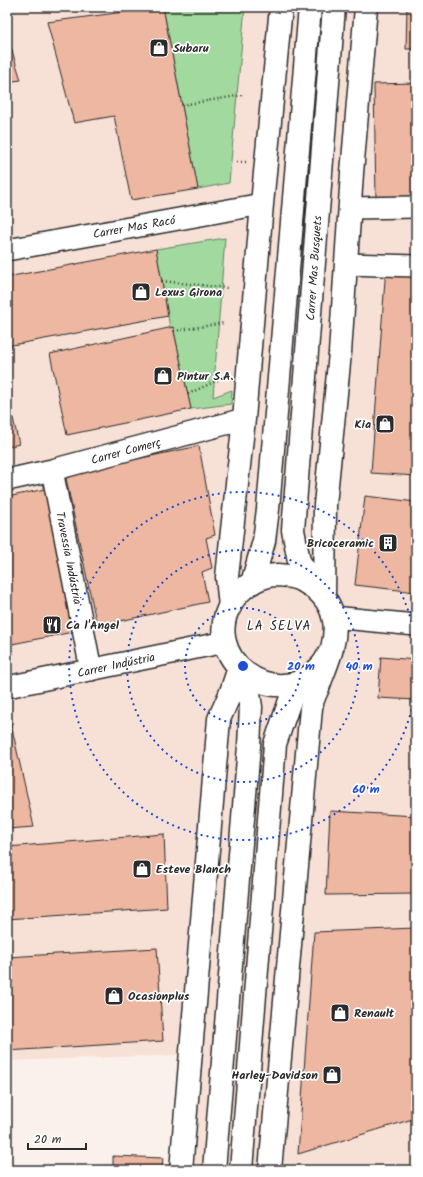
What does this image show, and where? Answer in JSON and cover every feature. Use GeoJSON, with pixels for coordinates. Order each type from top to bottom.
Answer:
{"type":"FeatureCollection","features":[{"type":"Feature","properties":{"kind":"main road"},"geometry":{"type":"LineString","coordinates":[[230,607],[228,577],[244,419],[262,204],[281,7]]}},
{"type":"Feature","properties":{"kind":"main road"},"geometry":{"type":"LineString","coordinates":[[252,583],[264,540],[268,509],[310,7]]}},
{"type":"Feature","properties":{"kind":"main road","name":"Carrer Mas Busquets"},"geometry":{"type":"LineString","coordinates":[[320,593],[299,561],[293,530],[334,7]]}},
{"type":"Feature","properties":{"kind":"main road"},"geometry":{"type":"LineString","coordinates":[[320,593],[325,505],[340,353],[366,7]]}},
{"type":"Feature","properties":{"kind":"main road"},"geometry":{"type":"LineString","coordinates":[[214,1170],[251,707],[242,671],[228,651],[225,642],[225,624],[230,607],[239,593],[252,583],[268,577],[285,576],[306,582],[320,593],[330,607],[335,635],[312,704],[293,900],[270,1170]]}},
{"type":"Feature","properties":{"kind":"main road"},"geometry":{"type":"LineString","coordinates":[[242,671],[257,681],[270,685],[282,686],[296,683],[310,676],[322,666],[330,652]]}},
{"type":"Feature","properties":{"kind":"main road"},"geometry":{"type":"LineString","coordinates":[[181,1170],[219,719],[242,671]]}},
{"type":"Feature","properties":{"kind":"main road"},"geometry":{"type":"LineString","coordinates":[[241,1170],[275,744],[296,683]]}},
{"type":"Feature","properties":{"kind":"street","name":"Carrer Mas Racó"},"geometry":{"type":"LineString","coordinates":[[7,250],[262,204]]}},
{"type":"Feature","properties":{"kind":"street"},"geometry":{"type":"LineString","coordinates":[[350,208],[416,207]]}},
{"type":"Feature","properties":{"kind":"street"},"geometry":{"type":"LineString","coordinates":[[346,264],[416,266]]}},
{"type":"Feature","properties":{"kind":"street","name":"Carrer Comerç"},"geometry":{"type":"LineString","coordinates":[[7,480],[52,470],[244,419]]}},
{"type":"Feature","properties":{"kind":"street","name":"Travessia Indústria"},"geometry":{"type":"LineString","coordinates":[[52,470],[91,670]]}},
{"type":"Feature","properties":{"kind":"street"},"geometry":{"type":"LineString","coordinates":[[333,617],[416,625]]}},
{"type":"Feature","properties":{"kind":"street","name":"Carrer Indústria"},"geometry":{"type":"LineString","coordinates":[[7,687],[225,642]]}},
{"type":"Feature","properties":{"kind":"path"},"geometry":{"type":"LineString","coordinates":[[182,105],[243,95]]}},
{"type":"Feature","properties":{"kind":"path"},"geometry":{"type":"LineString","coordinates":[[162,281],[227,288]]}},
{"type":"Feature","properties":{"kind":"path"},"geometry":{"type":"LineString","coordinates":[[174,331],[224,323]]}},
{"type":"Feature","properties":{"kind":"path"},"geometry":{"type":"LineString","coordinates":[[188,394],[218,380]]}},
{"type":"Feature","properties":{"kind":"shaded area"},"geometry":{"type":"Polygon","coordinates":[[[7,7],[416,7],[416,1170],[170,1170],[178,1055],[7,1061],[7,7]]]}},
{"type":"Feature","properties":{"kind":"green space"},"geometry":{"type":"Polygon","coordinates":[[[163,7],[245,7],[229,183],[198,189],[163,7]]]}},
{"type":"Feature","properties":{"kind":"green space"},"geometry":{"type":"Polygon","coordinates":[[[225,238],[213,397],[232,390],[231,404],[191,409],[173,327],[170,328],[156,249],[225,238]]]}},
{"type":"Feature","properties":{"kind":"building"},"geometry":{"type":"Polygon","coordinates":[[[163,7],[198,189],[131,200],[114,116],[74,123],[47,22],[163,7]]]}},
{"type":"Feature","properties":{"kind":"building"},"geometry":{"type":"Polygon","coordinates":[[[407,7],[416,7],[416,49],[406,49],[407,7]]]}},
{"type":"Feature","properties":{"kind":"building"},"geometry":{"type":"Polygon","coordinates":[[[7,35],[21,80],[7,82],[7,35]]]}},
{"type":"Feature","properties":{"kind":"building"},"geometry":{"type":"Polygon","coordinates":[[[416,83],[416,198],[376,199],[374,84],[416,83]]]}},
{"type":"Feature","properties":{"kind":"building"},"geometry":{"type":"Polygon","coordinates":[[[156,249],[168,316],[7,346],[7,277],[156,249]]]}},
{"type":"Feature","properties":{"kind":"building"},"geometry":{"type":"Polygon","coordinates":[[[386,266],[416,268],[416,476],[371,473],[386,266]]]}},
{"type":"Feature","properties":{"kind":"building"},"geometry":{"type":"Polygon","coordinates":[[[173,327],[191,409],[67,435],[50,354],[173,327]]]}},
{"type":"Feature","properties":{"kind":"building"},"geometry":{"type":"Polygon","coordinates":[[[7,392],[19,444],[7,447],[7,392]]]}},
{"type":"Feature","properties":{"kind":"building"},"geometry":{"type":"Polygon","coordinates":[[[199,446],[215,535],[206,538],[212,568],[202,572],[208,602],[97,626],[65,474],[199,446]]]}},
{"type":"Feature","properties":{"kind":"building"},"geometry":{"type":"Polygon","coordinates":[[[45,489],[73,632],[7,645],[7,497],[45,489]]]}},
{"type":"Feature","properties":{"kind":"building","name":"Bricoceramic"},"geometry":{"type":"Polygon","coordinates":[[[365,496],[416,502],[416,592],[355,585],[365,496]]]}},
{"type":"Feature","properties":{"kind":"building"},"geometry":{"type":"Polygon","coordinates":[[[381,657],[416,660],[416,700],[378,698],[381,657]]]}},
{"type":"Feature","properties":{"kind":"building"},"geometry":{"type":"Polygon","coordinates":[[[7,715],[9,715],[34,827],[7,829],[7,715]]]}},
{"type":"Feature","properties":{"kind":"building"},"geometry":{"type":"Polygon","coordinates":[[[330,811],[416,816],[416,894],[326,895],[330,811]]]}},
{"type":"Feature","properties":{"kind":"building"},"geometry":{"type":"Polygon","coordinates":[[[164,834],[167,908],[7,919],[7,847],[164,834]]]}},
{"type":"Feature","properties":{"kind":"building"},"geometry":{"type":"Polygon","coordinates":[[[416,928],[416,1118],[298,1154],[314,932],[416,928]]]}},
{"type":"Feature","properties":{"kind":"building"},"geometry":{"type":"Polygon","coordinates":[[[157,948],[163,1041],[7,1051],[7,957],[157,948]]]}},
{"type":"Feature","properties":{"kind":"building"},"geometry":{"type":"Polygon","coordinates":[[[113,1156],[163,1158],[162,1170],[113,1170],[113,1156]]]}},
{"type":"Feature","properties":{"kind":"place","name":"Subaru"},"geometry":{"type":"Point","coordinates":[159,48]}},
{"type":"Feature","properties":{"kind":"place","name":"Lexus Girona"},"geometry":{"type":"Point","coordinates":[141,292]}},
{"type":"Feature","properties":{"kind":"place","name":"Pintur S.A."},"geometry":{"type":"Point","coordinates":[163,376]}},
{"type":"Feature","properties":{"kind":"place","name":"Kia"},"geometry":{"type":"Point","coordinates":[385,424]}},
{"type":"Feature","properties":{"kind":"place","name":"Bricoceramic"},"geometry":{"type":"Point","coordinates":[388,543]}},
{"type":"Feature","properties":{"kind":"place","name":"Ca l'Angel"},"geometry":{"type":"Point","coordinates":[52,625]}},
{"type":"Feature","properties":{"kind":"place","name":"Esteve Blanch"},"geometry":{"type":"Point","coordinates":[142,869]}},
{"type":"Feature","properties":{"kind":"place","name":"Ocasionplus"},"geometry":{"type":"Point","coordinates":[114,996]}},
{"type":"Feature","properties":{"kind":"place","name":"Renault"},"geometry":{"type":"Point","coordinates":[340,1013]}},
{"type":"Feature","properties":{"kind":"place","name":"Harley-Davidson"},"geometry":{"type":"Point","coordinates":[332,1075]}},
{"type":"Feature","properties":{"kind":"district","name":"LA SELVA"},"geometry":{"type":"Point","coordinates":[279,625]}}]}
